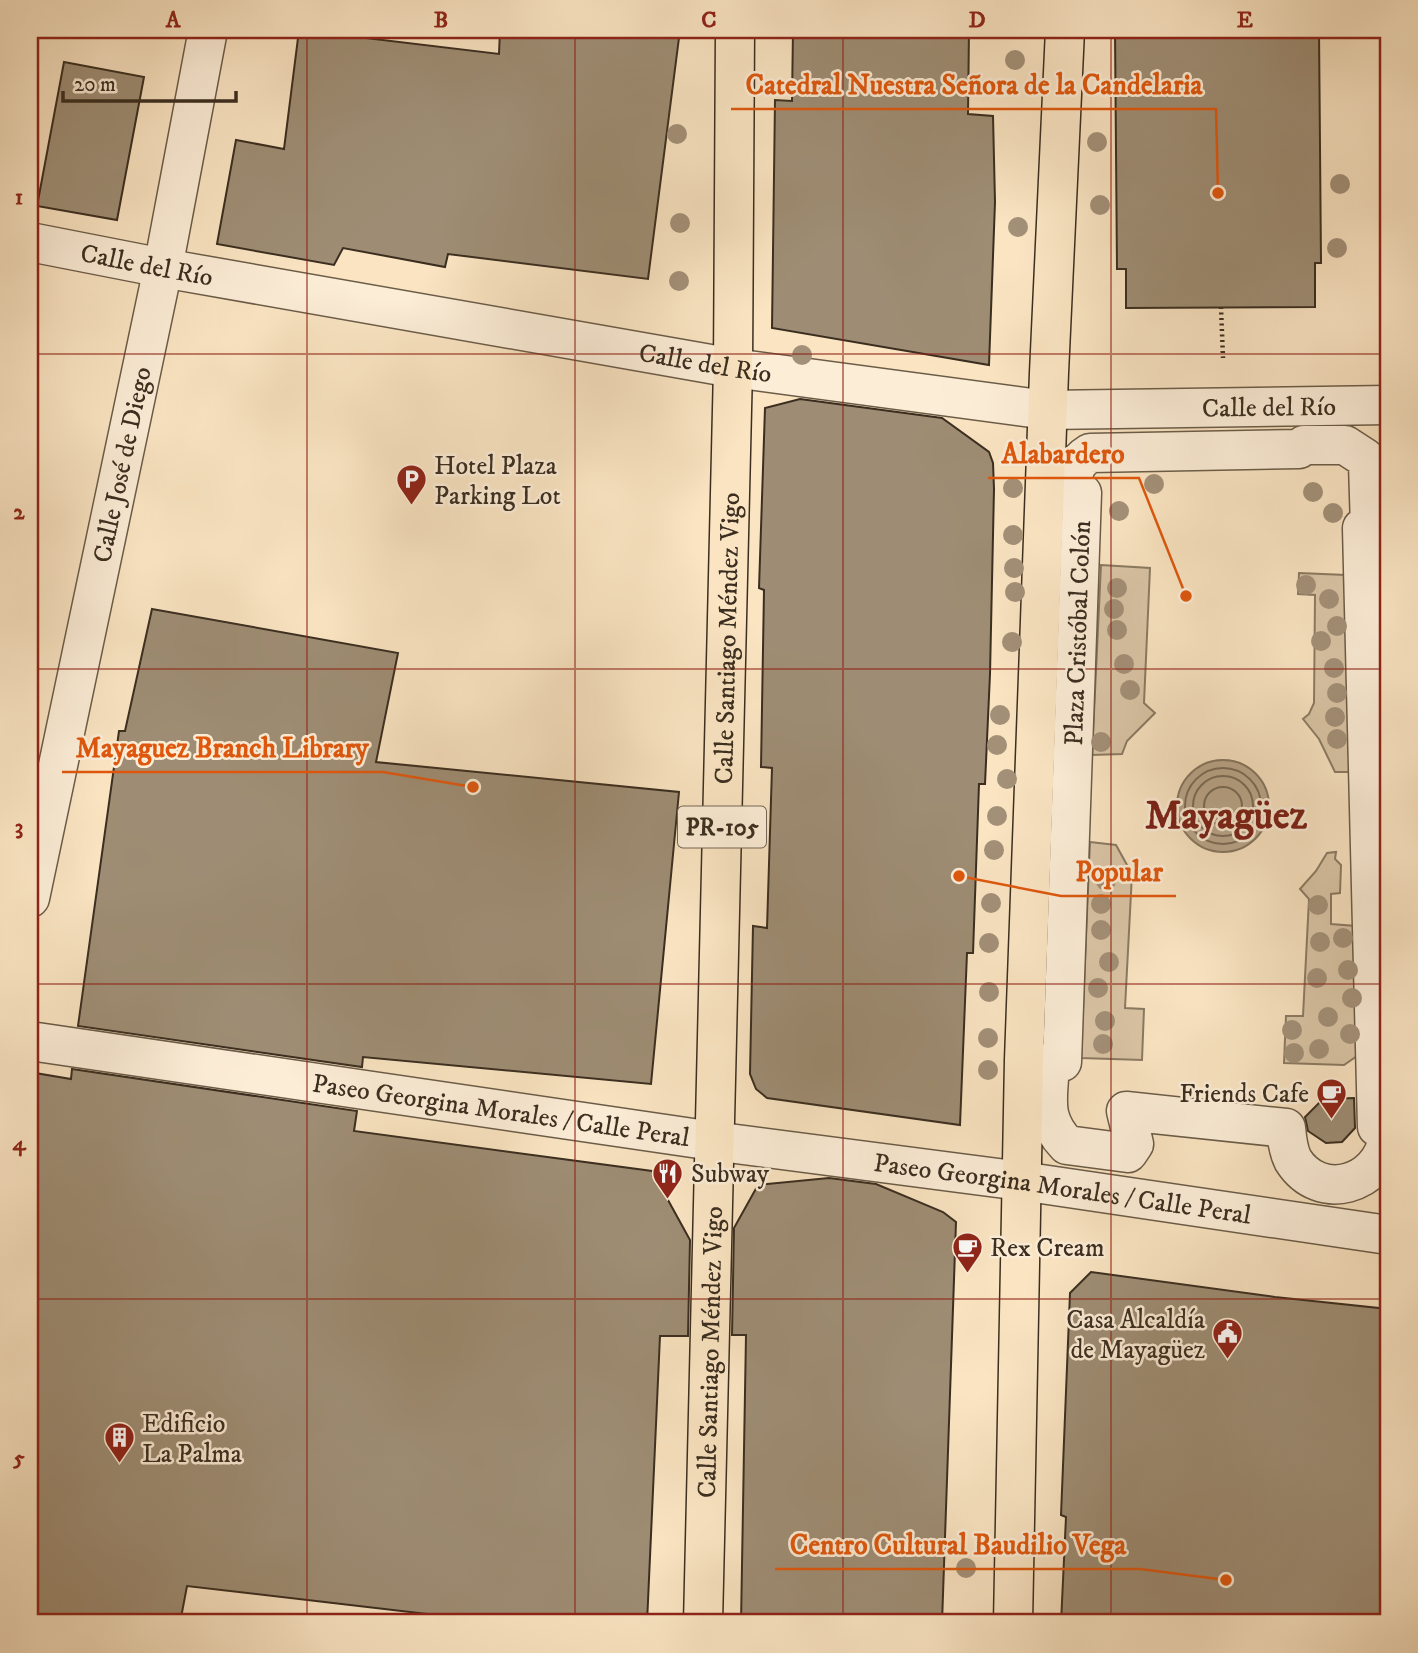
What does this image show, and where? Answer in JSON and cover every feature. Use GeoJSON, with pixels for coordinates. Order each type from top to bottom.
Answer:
{"type":"FeatureCollection","features":[{"type":"Feature","properties":{"kind":"main road","name":"Calle Santiago Méndez Vigo"},"geometry":{"type":"LineString","coordinates":[[704,1623],[713,1141],[733,368],[735,30]]}},
{"type":"Feature","properties":{"kind":"main road"},"geometry":{"type":"LineString","coordinates":[[1013,1623],[1021,1181],[1048,410],[1065,30]]}},
{"type":"Feature","properties":{"kind":"street","name":"Calle José de Diego"},"geometry":{"type":"LineString","coordinates":[[30,898],[163,268],[208,30]]}},
{"type":"Feature","properties":{"kind":"street","name":"Calle del Río"},"geometry":{"type":"LineString","coordinates":[[30,242],[163,268],[733,368],[1048,410],[1388,405]]}},
{"type":"Feature","properties":{"kind":"street","name":"Plaza Cristóbal Colón"},"geometry":{"type":"LineString","coordinates":[[1388,1127],[1377,1126],[1362,528],[1370,528],[1368,463],[1360,454],[1345,445],[1304,444],[1299,449],[1090,453],[1080,459],[1073,471],[1072,494],[1082,493],[1062,1062],[1050,1062],[1048,1115],[1052,1128],[1067,1145],[1128,1153],[1134,1144],[1126,1111],[1286,1128],[1287,1144],[1292,1158],[1301,1169],[1327,1183],[1345,1184],[1371,1172],[1382,1158],[1388,1138]]}},
{"type":"Feature","properties":{"kind":"street","name":"Paseo Georgina Morales / Calle Peral"},"geometry":{"type":"LineString","coordinates":[[30,1041],[713,1141],[1021,1181],[1388,1235]]}},
{"type":"Feature","properties":{"kind":"shaded area"},"geometry":{"type":"Polygon","coordinates":[[[1101,565],[1150,568],[1144,703],[1155,713],[1127,741],[1122,754],[1092,755],[1101,565]]]}},
{"type":"Feature","properties":{"kind":"shaded area"},"geometry":{"type":"Polygon","coordinates":[[[1299,573],[1346,575],[1352,772],[1335,772],[1319,739],[1303,719],[1309,714],[1314,703],[1315,595],[1298,594],[1299,573]]]}},
{"type":"Feature","properties":{"kind":"shaded area"},"geometry":{"type":"Polygon","coordinates":[[[1090,842],[1116,845],[1132,874],[1125,1008],[1144,1009],[1142,1060],[1081,1058],[1090,842]]]}},
{"type":"Feature","properties":{"kind":"shaded area"},"geometry":{"type":"Polygon","coordinates":[[[1336,852],[1335,859],[1341,865],[1340,893],[1331,894],[1331,924],[1356,926],[1357,1056],[1344,1065],[1284,1063],[1286,1016],[1303,1016],[1309,899],[1300,889],[1327,853],[1336,852]]]}},
{"type":"Feature","properties":{"kind":"water"},"geometry":{"type":"Polygon","coordinates":[[[1223,760],[1240,764],[1255,774],[1265,789],[1269,806],[1265,823],[1255,838],[1240,848],[1223,852],[1206,848],[1191,838],[1181,823],[1177,806],[1181,789],[1191,774],[1206,764],[1223,760]]]}},
{"type":"Feature","properties":{"kind":"building"},"geometry":{"type":"Polygon","coordinates":[[[299,30],[499,54],[500,30],[680,30],[648,279],[448,254],[445,267],[343,248],[334,265],[217,244],[236,140],[284,149],[299,30]]]}},
{"type":"Feature","properties":{"kind":"building"},"geometry":{"type":"Polygon","coordinates":[[[793,30],[969,30],[968,114],[993,116],[995,202],[989,365],[772,328],[775,100],[792,101],[793,30]]]}},
{"type":"Feature","properties":{"kind":"building"},"geometry":{"type":"Polygon","coordinates":[[[1115,30],[1319,30],[1321,263],[1315,263],[1315,307],[1126,308],[1126,269],[1117,269],[1115,30]]]}},
{"type":"Feature","properties":{"kind":"building"},"geometry":{"type":"Polygon","coordinates":[[[64,62],[144,77],[117,220],[37,206],[64,62]]]}},
{"type":"Feature","properties":{"kind":"building"},"geometry":{"type":"Polygon","coordinates":[[[800,399],[942,418],[989,452],[993,463],[990,674],[985,784],[979,784],[973,953],[967,953],[960,1125],[767,1098],[756,1089],[750,1074],[753,926],[767,928],[772,768],[761,767],[764,590],[759,588],[765,408],[800,399]]]}},
{"type":"Feature","properties":{"kind":"building"},"geometry":{"type":"Polygon","coordinates":[[[152,609],[398,653],[376,762],[679,792],[651,1084],[363,1057],[362,1067],[78,1026],[119,731],[125,731],[152,609]]]}},
{"type":"Feature","properties":{"kind":"building"},"geometry":{"type":"Polygon","coordinates":[[[72,1069],[357,1111],[354,1131],[652,1171],[690,1240],[688,1336],[660,1336],[647,1623],[504,1623],[187,1586],[180,1623],[30,1623],[30,1101],[35,1073],[71,1079],[72,1069]]]}},
{"type":"Feature","properties":{"kind":"building","name":"Friends Cafe"},"geometry":{"type":"Polygon","coordinates":[[[1354,1098],[1355,1128],[1342,1142],[1326,1143],[1308,1131],[1305,1117],[1323,1099],[1354,1098]]]}},
{"type":"Feature","properties":{"kind":"building"},"geometry":{"type":"Polygon","coordinates":[[[829,1178],[876,1184],[943,1212],[956,1222],[942,1623],[741,1623],[746,1335],[732,1335],[734,1228],[758,1185],[829,1178]]]}},
{"type":"Feature","properties":{"kind":"building","name":"Casa Alcaldía de Mayagüez"},"geometry":{"type":"Polygon","coordinates":[[[1091,1272],[1388,1309],[1388,1623],[1061,1623],[1066,1517],[1061,1515],[1070,1293],[1091,1272]]]}},
{"type":"Feature","properties":{"kind":"place","name":"Catedral Nuestra Señora de la Candelaria"},"geometry":{"type":"Point","coordinates":[1218,193]}},
{"type":"Feature","properties":{"kind":"place","name":"Hotel Plaza Parking Lot"},"geometry":{"type":"Point","coordinates":[411,507]}},
{"type":"Feature","properties":{"kind":"place","name":"Alabardero"},"geometry":{"type":"Point","coordinates":[1186,596]}},
{"type":"Feature","properties":{"kind":"place","name":"Mayaguez Branch Library"},"geometry":{"type":"Point","coordinates":[473,787]}},
{"type":"Feature","properties":{"kind":"place","name":"Popular"},"geometry":{"type":"Point","coordinates":[959,876]}},
{"type":"Feature","properties":{"kind":"place","name":"Friends Cafe"},"geometry":{"type":"Point","coordinates":[1332,1120]}},
{"type":"Feature","properties":{"kind":"place","name":"Subway"},"geometry":{"type":"Point","coordinates":[668,1200]}},
{"type":"Feature","properties":{"kind":"place","name":"Rex Cream"},"geometry":{"type":"Point","coordinates":[967,1274]}},
{"type":"Feature","properties":{"kind":"place","name":"Casa Alcaldía de Mayagüez"},"geometry":{"type":"Point","coordinates":[1228,1361]}},
{"type":"Feature","properties":{"kind":"place","name":"Edificio La Palma"},"geometry":{"type":"Point","coordinates":[119,1465]}},
{"type":"Feature","properties":{"kind":"place","name":"Centro Cultural Baudilio Vega"},"geometry":{"type":"Point","coordinates":[1226,1580]}},
{"type":"Feature","properties":{"kind":"district","name":"Mayagüez"},"geometry":{"type":"Point","coordinates":[1226,814]}}]}
